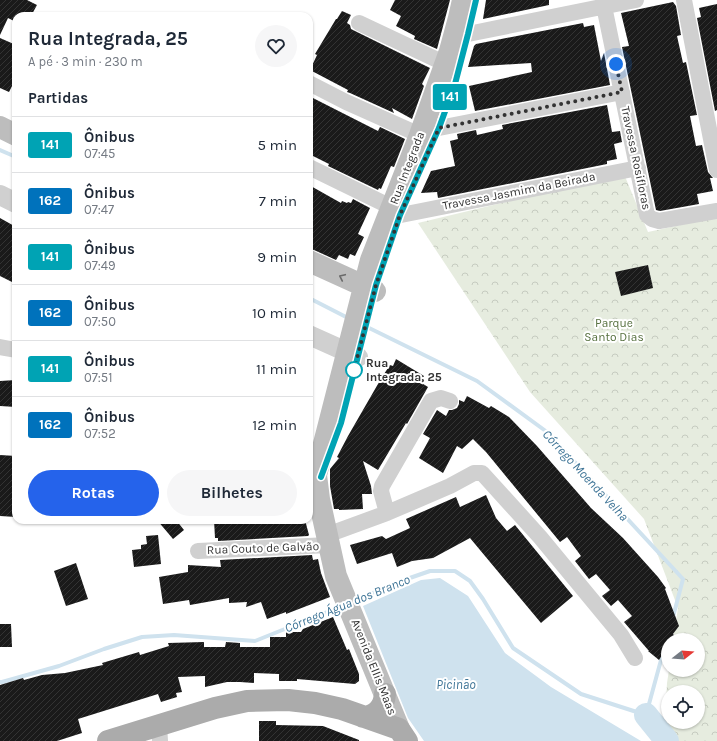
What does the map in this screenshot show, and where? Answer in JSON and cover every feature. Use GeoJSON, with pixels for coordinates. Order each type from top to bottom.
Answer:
{"type":"FeatureCollection","features":[{"type":"Feature","properties":{"kind":"main road","name":"Rua Integrada"},"geometry":{"type":"LineString","coordinates":[[315,475],[341,423],[354,350],[366,303],[396,211],[429,131],[455,84],[462,33],[463,0]]}},
{"type":"Feature","properties":{"kind":"main road","name":"Rua Integrada"},"geometry":{"type":"LineString","coordinates":[[429,131],[446,64],[462,33],[476,0]]}},
{"type":"Feature","properties":{"kind":"main road"},"geometry":{"type":"LineString","coordinates":[[0,112],[12,118]]}},
{"type":"Feature","properties":{"kind":"main road"},"geometry":{"type":"LineString","coordinates":[[0,127],[12,133]]}},
{"type":"Feature","properties":{"kind":"main road"},"geometry":{"type":"LineString","coordinates":[[313,264],[366,303]]}},
{"type":"Feature","properties":{"kind":"main road"},"geometry":{"type":"LineString","coordinates":[[313,278],[366,303]]}},
{"type":"Feature","properties":{"kind":"main road","name":"Avenida Ellis Maas"},"geometry":{"type":"LineString","coordinates":[[315,475],[336,576],[403,735]]}},
{"type":"Feature","properties":{"kind":"main road"},"geometry":{"type":"LineString","coordinates":[[363,717],[373,715],[380,710],[384,702],[385,694]]}},
{"type":"Feature","properties":{"kind":"main road"},"geometry":{"type":"LineString","coordinates":[[108,741],[160,733],[215,708],[268,700],[288,700],[315,703],[342,709],[403,735]]}},
{"type":"Feature","properties":{"kind":"street"},"geometry":{"type":"LineString","coordinates":[[462,33],[636,0]]}},
{"type":"Feature","properties":{"kind":"street"},"geometry":{"type":"LineString","coordinates":[[684,0],[717,170]]}},
{"type":"Feature","properties":{"kind":"street","name":"Travessa Rosifloras"},"geometry":{"type":"LineString","coordinates":[[604,6],[647,215],[652,219],[659,221],[717,211]]}},
{"type":"Feature","properties":{"kind":"street"},"geometry":{"type":"LineString","coordinates":[[360,23],[446,64]]}},
{"type":"Feature","properties":{"kind":"street"},"geometry":{"type":"LineString","coordinates":[[313,85],[346,102],[429,131],[622,92]]}},
{"type":"Feature","properties":{"kind":"street","name":"Travessa Jasmim da Beirada"},"geometry":{"type":"LineString","coordinates":[[396,211],[638,168]]}},
{"type":"Feature","properties":{"kind":"street"},"geometry":{"type":"LineString","coordinates":[[313,169],[396,211]]}},
{"type":"Feature","properties":{"kind":"street"},"geometry":{"type":"LineString","coordinates":[[0,195],[12,201]]}},
{"type":"Feature","properties":{"kind":"street"},"geometry":{"type":"LineString","coordinates":[[313,336],[354,350]]}},
{"type":"Feature","properties":{"kind":"street"},"geometry":{"type":"LineString","coordinates":[[0,347],[12,349]]}},
{"type":"Feature","properties":{"kind":"street"},"geometry":{"type":"LineString","coordinates":[[387,513],[381,491],[382,486],[431,401],[441,398],[450,401]]}},
{"type":"Feature","properties":{"kind":"street","name":"Rua Couto de Galvão"},"geometry":{"type":"LineString","coordinates":[[198,551],[328,540],[450,486],[474,473],[482,474],[540,537],[621,635],[635,658]]}},
{"type":"Feature","properties":{"kind":"green space","name":"Parque Santo Dias"},"geometry":{"type":"Polygon","coordinates":[[[624,174],[648,232],[717,217],[717,741],[664,741],[665,729],[705,729],[705,685],[667,685],[668,677],[705,677],[705,633],[674,633],[678,608],[644,519],[530,392],[418,223],[624,174]]]}},
{"type":"Feature","properties":{"kind":"water","name":"Picinão"},"geometry":{"type":"Polygon","coordinates":[[[440,578],[468,596],[505,653],[551,687],[641,741],[424,741],[408,718],[363,606],[421,580],[440,578]]]}},
{"type":"Feature","properties":{"kind":"building"},"geometry":{"type":"Polygon","coordinates":[[[0,0],[27,0],[37,5],[33,12],[12,12],[12,20],[8,18],[0,35],[0,0]]]}},
{"type":"Feature","properties":{"kind":"building"},"geometry":{"type":"Polygon","coordinates":[[[395,0],[450,0],[437,49],[414,39],[415,36],[396,26],[401,16],[390,10],[395,0]]]}},
{"type":"Feature","properties":{"kind":"building"},"geometry":{"type":"Polygon","coordinates":[[[486,0],[549,0],[549,5],[483,19],[486,0]]]}},
{"type":"Feature","properties":{"kind":"building"},"geometry":{"type":"Polygon","coordinates":[[[673,2],[676,6],[681,35],[677,36],[683,63],[686,62],[697,115],[690,116],[696,146],[702,145],[708,172],[713,178],[710,178],[713,191],[697,194],[699,204],[660,211],[656,210],[622,47],[629,46],[621,13],[673,2]]]}},
{"type":"Feature","properties":{"kind":"building"},"geometry":{"type":"Polygon","coordinates":[[[717,4],[717,110],[715,111],[697,18],[701,17],[699,8],[717,4]]]}},
{"type":"Feature","properties":{"kind":"building"},"geometry":{"type":"Polygon","coordinates":[[[342,11],[351,15],[347,23],[350,25],[351,29],[430,68],[422,84],[424,86],[412,119],[392,108],[394,113],[347,92],[348,90],[313,72],[313,64],[317,55],[315,54],[342,11]]]}},
{"type":"Feature","properties":{"kind":"building"},"geometry":{"type":"Polygon","coordinates":[[[583,23],[584,27],[594,25],[601,61],[604,53],[610,85],[475,111],[469,86],[532,72],[531,63],[468,67],[474,46],[476,44],[583,23]]]}},
{"type":"Feature","properties":{"kind":"building"},"geometry":{"type":"Polygon","coordinates":[[[0,38],[12,43],[12,86],[9,92],[0,88],[0,38]]]}},
{"type":"Feature","properties":{"kind":"building"},"geometry":{"type":"Polygon","coordinates":[[[313,98],[378,131],[380,127],[405,139],[394,167],[391,166],[381,189],[379,188],[378,190],[328,166],[329,164],[313,156],[313,98]]]}},
{"type":"Feature","properties":{"kind":"building"},"geometry":{"type":"Polygon","coordinates":[[[607,105],[612,132],[620,131],[622,142],[614,144],[617,159],[607,161],[607,164],[438,198],[437,192],[421,193],[431,171],[455,166],[450,141],[458,139],[457,134],[476,130],[477,135],[503,129],[502,125],[607,105]]]}},
{"type":"Feature","properties":{"kind":"building"},"geometry":{"type":"Polygon","coordinates":[[[313,187],[341,203],[342,201],[351,203],[353,199],[370,208],[358,234],[364,237],[355,256],[350,254],[348,259],[339,255],[336,260],[314,250],[313,187]]]}},
{"type":"Feature","properties":{"kind":"building"},"geometry":{"type":"Polygon","coordinates":[[[0,218],[12,225],[12,282],[0,276],[0,218]]]}},
{"type":"Feature","properties":{"kind":"building"},"geometry":{"type":"Polygon","coordinates":[[[648,265],[653,288],[621,296],[615,272],[648,265]]]}},
{"type":"Feature","properties":{"kind":"building"},"geometry":{"type":"Polygon","coordinates":[[[396,359],[424,376],[420,382],[428,387],[378,470],[363,461],[372,494],[362,494],[363,509],[334,509],[330,486],[330,469],[339,458],[337,457],[348,436],[382,377],[390,365],[393,366],[396,359]]]}},
{"type":"Feature","properties":{"kind":"building"},"geometry":{"type":"Polygon","coordinates":[[[12,380],[12,407],[0,406],[0,381],[12,380]]]}},
{"type":"Feature","properties":{"kind":"building"},"geometry":{"type":"Polygon","coordinates":[[[467,396],[489,408],[491,406],[509,417],[537,446],[591,508],[623,538],[658,577],[666,588],[665,589],[679,626],[674,633],[661,633],[661,657],[659,660],[648,651],[624,622],[632,616],[618,600],[611,606],[602,596],[610,590],[596,574],[589,579],[575,561],[581,556],[567,537],[560,542],[486,452],[473,439],[462,449],[457,446],[443,473],[419,458],[430,438],[423,434],[437,410],[446,416],[449,410],[457,408],[459,400],[464,402],[467,396]]]}},
{"type":"Feature","properties":{"kind":"building"},"geometry":{"type":"Polygon","coordinates":[[[0,455],[12,456],[12,517],[0,516],[0,455]]]}},
{"type":"Feature","properties":{"kind":"building"},"geometry":{"type":"Polygon","coordinates":[[[486,495],[496,518],[507,531],[515,525],[573,596],[541,623],[470,538],[433,558],[412,561],[397,567],[392,553],[357,564],[350,545],[382,536],[386,539],[410,528],[406,519],[456,497],[460,507],[486,495]]]}},
{"type":"Feature","properties":{"kind":"building"},"geometry":{"type":"Polygon","coordinates":[[[160,524],[179,524],[184,530],[173,539],[160,524]]]}},
{"type":"Feature","properties":{"kind":"building"},"geometry":{"type":"Polygon","coordinates":[[[214,524],[306,524],[309,535],[218,541],[218,538],[215,538],[214,524]]]}},
{"type":"Feature","properties":{"kind":"building"},"geometry":{"type":"Polygon","coordinates":[[[158,535],[161,564],[134,567],[132,550],[141,549],[141,545],[147,544],[146,536],[158,535]]]}},
{"type":"Feature","properties":{"kind":"building"},"geometry":{"type":"Polygon","coordinates":[[[312,555],[313,560],[318,559],[321,573],[330,597],[286,614],[286,612],[267,619],[261,602],[246,607],[247,602],[229,603],[229,598],[190,605],[189,600],[163,604],[159,577],[188,572],[188,565],[221,567],[220,560],[312,555]]]}},
{"type":"Feature","properties":{"kind":"building"},"geometry":{"type":"Polygon","coordinates":[[[76,563],[88,599],[66,606],[54,571],[76,563]]]}},
{"type":"Feature","properties":{"kind":"building"},"geometry":{"type":"Polygon","coordinates":[[[333,617],[347,650],[349,649],[359,674],[359,681],[355,684],[297,679],[297,681],[279,681],[279,674],[254,673],[254,683],[227,682],[205,687],[205,676],[178,677],[182,692],[176,693],[177,697],[161,702],[158,694],[78,719],[82,733],[57,741],[0,741],[0,685],[23,678],[24,680],[42,675],[65,673],[103,665],[102,663],[139,652],[140,655],[169,646],[168,643],[204,642],[204,647],[225,647],[226,642],[240,643],[240,647],[270,647],[270,637],[286,637],[286,632],[301,632],[303,629],[333,617]]]}},
{"type":"Feature","properties":{"kind":"building"},"geometry":{"type":"Polygon","coordinates":[[[0,624],[11,624],[12,647],[0,647],[0,624]]]}},
{"type":"Feature","properties":{"kind":"building"},"geometry":{"type":"Polygon","coordinates":[[[259,721],[276,721],[276,725],[323,726],[359,741],[259,741],[259,721]]]}},
{"type":"Feature","properties":{"kind":"waterway","name":"Córrego Moenda Velha"},"geometry":{"type":"LineString","coordinates":[[0,150],[12,155]]}},
{"type":"Feature","properties":{"kind":"waterway","name":"Córrego Moenda Velha"},"geometry":{"type":"LineString","coordinates":[[313,300],[350,319]]}},
{"type":"Feature","properties":{"kind":"waterway","name":"Córrego Moenda Velha"},"geometry":{"type":"LineString","coordinates":[[361,324],[477,381],[547,432],[683,579],[673,617]]}},
{"type":"Feature","properties":{"kind":"waterway","name":"Córrego Água dos Branco"},"geometry":{"type":"LineString","coordinates":[[353,601],[430,571],[455,571],[470,581],[483,599],[513,648],[581,694],[646,715],[661,660]]}},
{"type":"Feature","properties":{"kind":"waterway","name":"Córrego Água dos Branco"},"geometry":{"type":"LineString","coordinates":[[0,682],[59,666],[104,649],[142,637],[174,635],[255,641],[342,606]]}},
{"type":"Feature","properties":{"kind":"waterway"},"geometry":{"type":"LineString","coordinates":[[646,715],[667,741]]}},
{"type":"Feature","properties":{"kind":"bus line","name":"141"},"geometry":{"type":"LineString","coordinates":[[321,477],[341,423],[376,285],[400,215],[439,128],[455,84],[476,0]]}},
{"type":"Feature","properties":{"kind":"place","name":"Rua Integrada, 25"},"geometry":{"type":"Point","coordinates":[354,370]}},
{"type":"Feature","properties":{"kind":"route"},"geometry":{"type":"LineString","coordinates":[[354,370],[376,285],[400,215],[439,128],[622,92],[616,64]]}}]}
